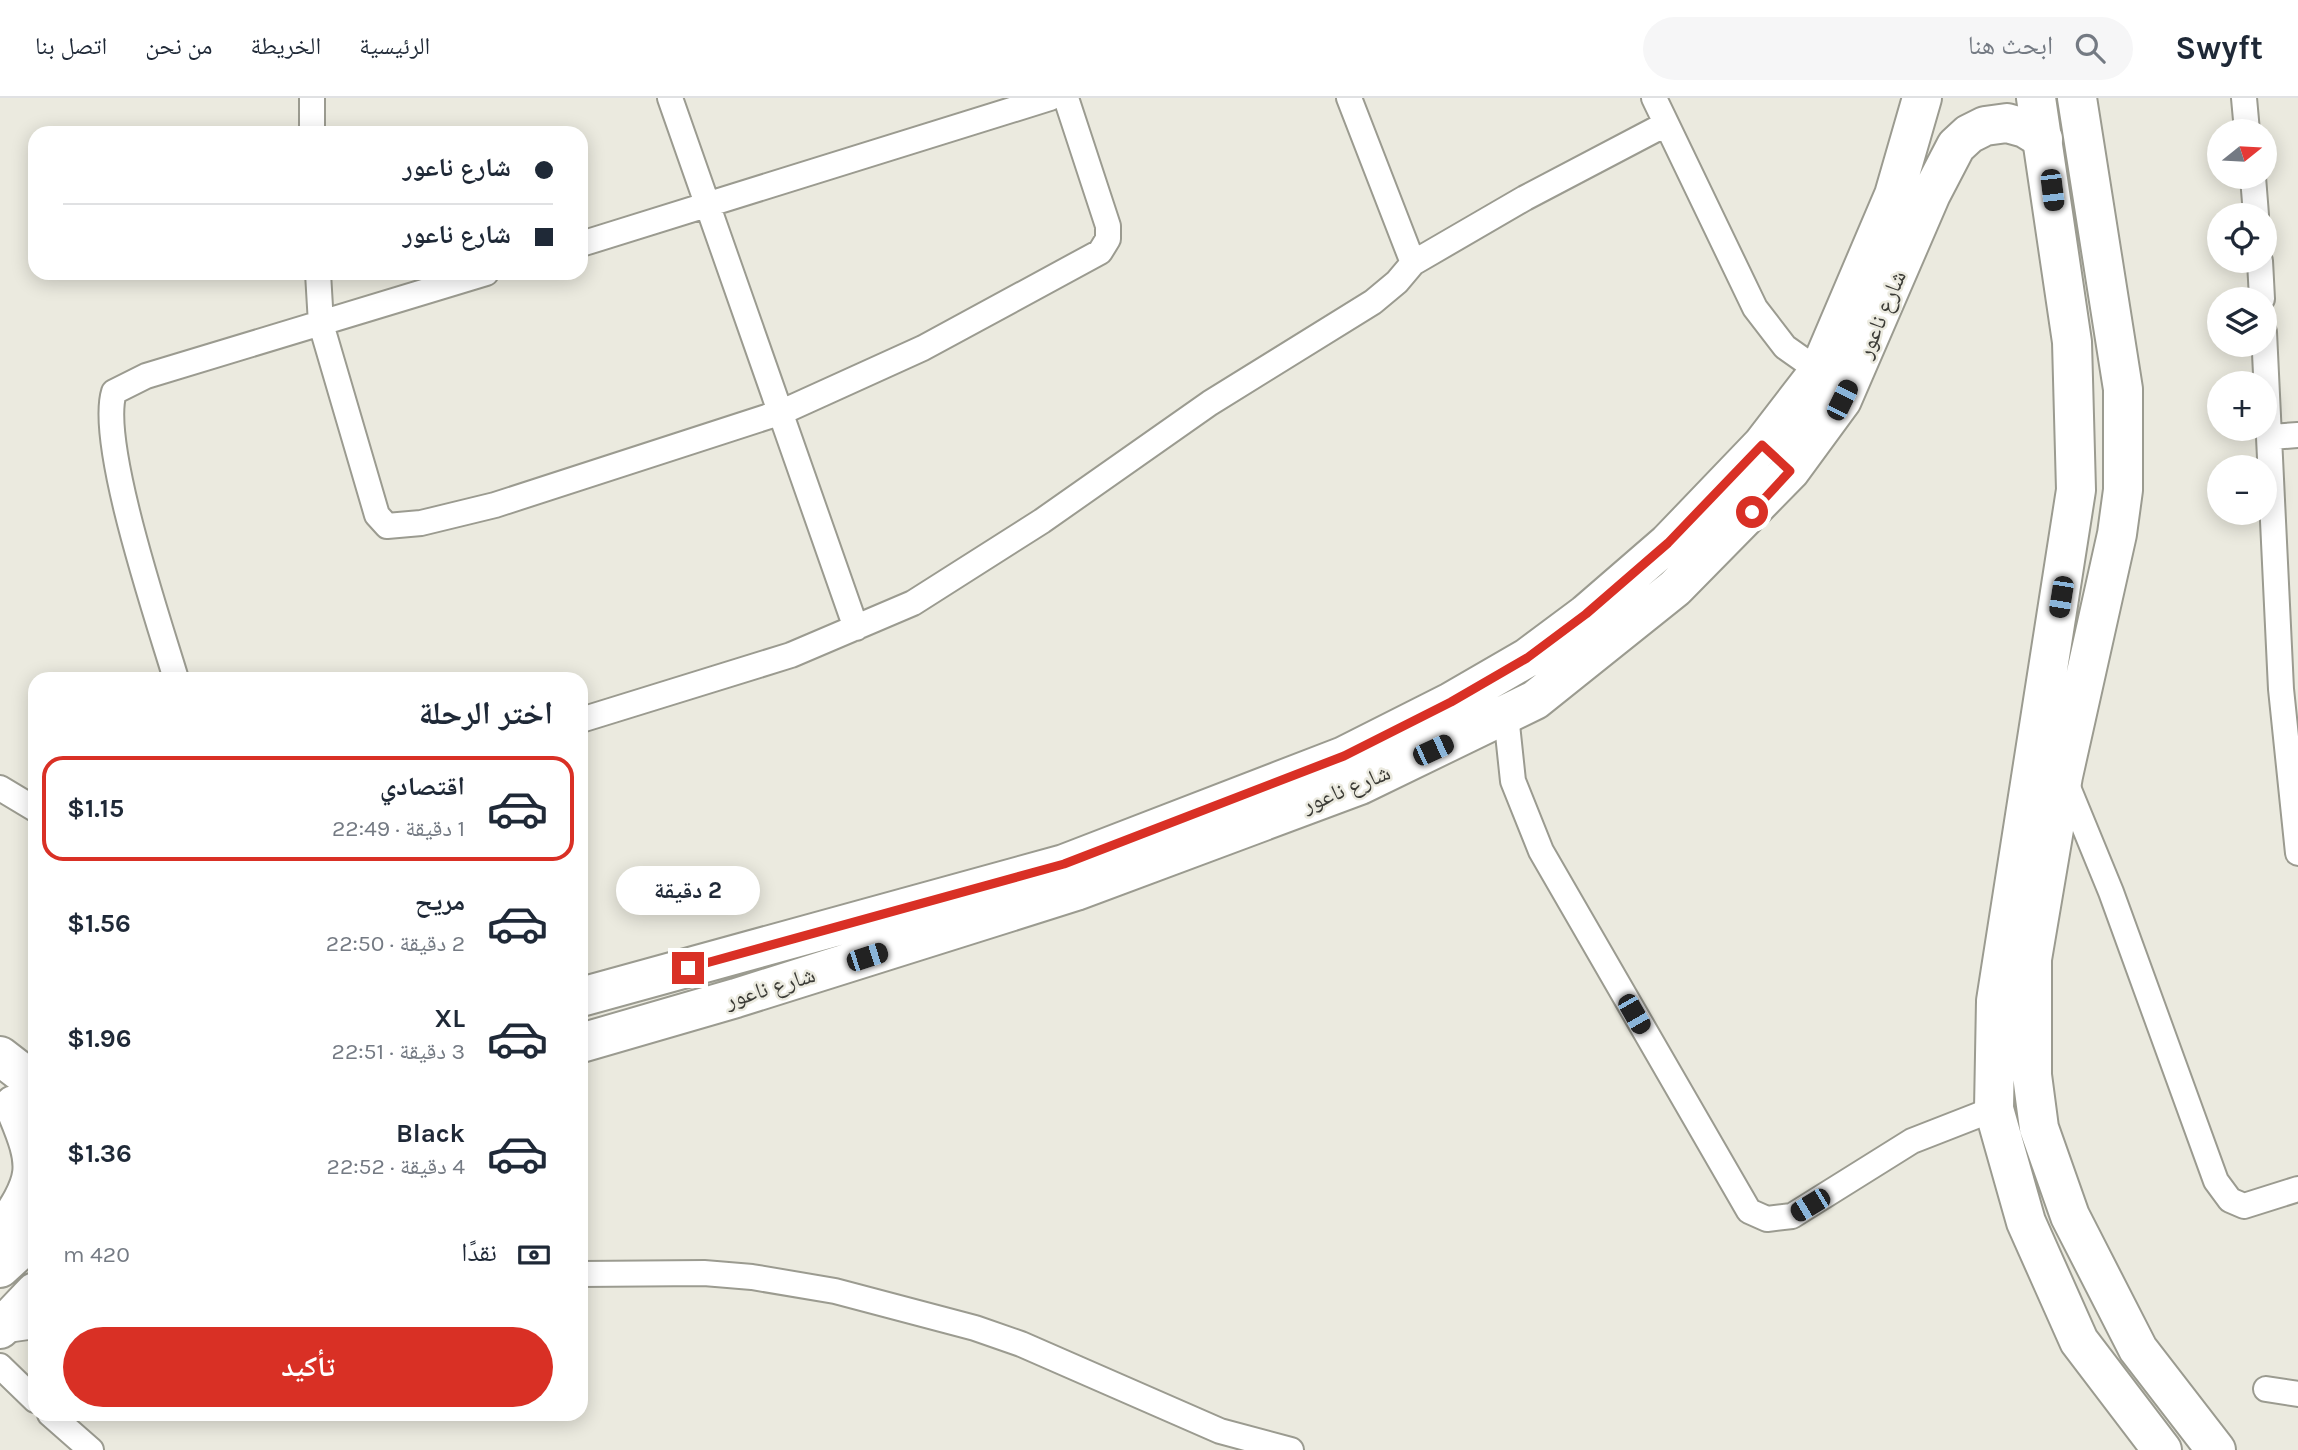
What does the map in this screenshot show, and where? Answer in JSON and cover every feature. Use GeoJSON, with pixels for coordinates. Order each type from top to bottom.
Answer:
{"type":"FeatureCollection","features":[{"type":"Feature","properties":{"kind":"main road","name":"شارع ناعور"},"geometry":{"type":"LineString","coordinates":[[588,995],[1064,864],[1344,756],[1451,702],[1527,658],[1586,614],[1668,543],[1762,445],[1819,371],[1894,195],[1922,98]]}},
{"type":"Feature","properties":{"kind":"main road"},"geometry":{"type":"LineString","coordinates":[[2036,98],[2072,342],[2077,457],[2074,522],[1996,1001],[1994,1109],[2026,1223],[2078,1341],[2162,1450]]}},
{"type":"Feature","properties":{"kind":"main road"},"geometry":{"type":"LineString","coordinates":[[2077,98],[2123,389],[2124,462],[2117,534],[2080,688],[2032,959],[2032,1075],[2039,1128],[2070,1216],[2138,1349],[2216,1450]]}},
{"type":"Feature","properties":{"kind":"main road","name":"شارع ناعور"},"geometry":{"type":"LineString","coordinates":[[588,1041],[749,994],[1076,891],[1360,785],[1535,701],[1675,588],[1790,471],[1842,400],[1931,194],[1956,146],[1969,134],[1985,126],[2007,123],[2025,128],[2043,139]]}},
{"type":"Feature","properties":{"kind":"main road"},"geometry":{"type":"LineString","coordinates":[[1762,445],[1790,471]]}},
{"type":"Feature","properties":{"kind":"main road"},"geometry":{"type":"LineString","coordinates":[[2077,457],[2124,462]]}},
{"type":"Feature","properties":{"kind":"main road"},"geometry":{"type":"LineString","coordinates":[[2074,522],[2117,534]]}},
{"type":"Feature","properties":{"kind":"main road"},"geometry":{"type":"LineString","coordinates":[[0,1056],[21,1100],[28,1135]]}},
{"type":"Feature","properties":{"kind":"main road"},"geometry":{"type":"LineString","coordinates":[[0,1237],[21,1205],[28,1188]]}},
{"type":"Feature","properties":{"kind":"main road"},"geometry":{"type":"LineString","coordinates":[[0,1268],[28,1242]]}},
{"type":"Feature","properties":{"kind":"main road"},"geometry":{"type":"LineString","coordinates":[[0,1330],[28,1300]]}},
{"type":"Feature","properties":{"kind":"street"},"geometry":{"type":"LineString","coordinates":[[312,98],[312,126]]}},
{"type":"Feature","properties":{"kind":"street"},"geometry":{"type":"LineString","coordinates":[[670,98],[856,628]]}},
{"type":"Feature","properties":{"kind":"street"},"geometry":{"type":"LineString","coordinates":[[588,242],[1050,98]]}},
{"type":"Feature","properties":{"kind":"street"},"geometry":{"type":"LineString","coordinates":[[318,280],[321,324],[377,515],[387,526],[421,523],[495,505],[782,412],[923,348],[1106,246],[1108,226],[1066,98]]}},
{"type":"Feature","properties":{"kind":"street"},"geometry":{"type":"LineString","coordinates":[[1349,98],[1413,262]]}},
{"type":"Feature","properties":{"kind":"street"},"geometry":{"type":"LineString","coordinates":[[1654,98],[1664,124],[1769,331],[1784,347],[1819,371]]}},
{"type":"Feature","properties":{"kind":"street"},"geometry":{"type":"LineString","coordinates":[[2244,98],[2246,119]]}},
{"type":"Feature","properties":{"kind":"street"},"geometry":{"type":"LineString","coordinates":[[588,718],[791,655],[913,603],[1042,521],[1210,403],[1373,302],[1397,282],[1413,262],[1525,198],[1664,124]]}},
{"type":"Feature","properties":{"kind":"street"},"geometry":{"type":"LineString","coordinates":[[174,672],[124,496],[115,436],[114,392],[146,376],[463,280]]}},
{"type":"Feature","properties":{"kind":"street"},"geometry":{"type":"LineString","coordinates":[[2277,437],[2298,435]]}},
{"type":"Feature","properties":{"kind":"street"},"geometry":{"type":"LineString","coordinates":[[2271,441],[2281,689],[2293,760],[2298,853]]}},
{"type":"Feature","properties":{"kind":"street"},"geometry":{"type":"LineString","coordinates":[[1506,715],[1513,781],[1541,851],[1749,1211],[1767,1219],[1792,1216],[1912,1142],[1994,1109]]}},
{"type":"Feature","properties":{"kind":"street"},"geometry":{"type":"LineString","coordinates":[[2063,776],[2111,892],[2216,1181],[2230,1200],[2244,1206],[2298,1189]]}},
{"type":"Feature","properties":{"kind":"street"},"geometry":{"type":"LineString","coordinates":[[0,788],[28,805]]}},
{"type":"Feature","properties":{"kind":"street"},"geometry":{"type":"LineString","coordinates":[[588,1274],[704,1273],[752,1277],[835,1291],[1009,1340],[1220,1431],[1291,1450]]}},
{"type":"Feature","properties":{"kind":"street"},"geometry":{"type":"LineString","coordinates":[[0,1330],[28,1327]]}},
{"type":"Feature","properties":{"kind":"street"},"geometry":{"type":"LineString","coordinates":[[0,1366],[28,1393]]}},
{"type":"Feature","properties":{"kind":"street"},"geometry":{"type":"LineString","coordinates":[[2266,1389],[2298,1394]]}},
{"type":"Feature","properties":{"kind":"street"},"geometry":{"type":"LineString","coordinates":[[58,1421],[91,1450]]}},
{"type":"Feature","properties":{"kind":"route"},"geometry":{"type":"LineString","coordinates":[[688,968],[1064,864],[1344,756],[1451,702],[1527,658],[1586,614],[1668,543],[1762,445],[1790,471],[1752,512]]}}]}
